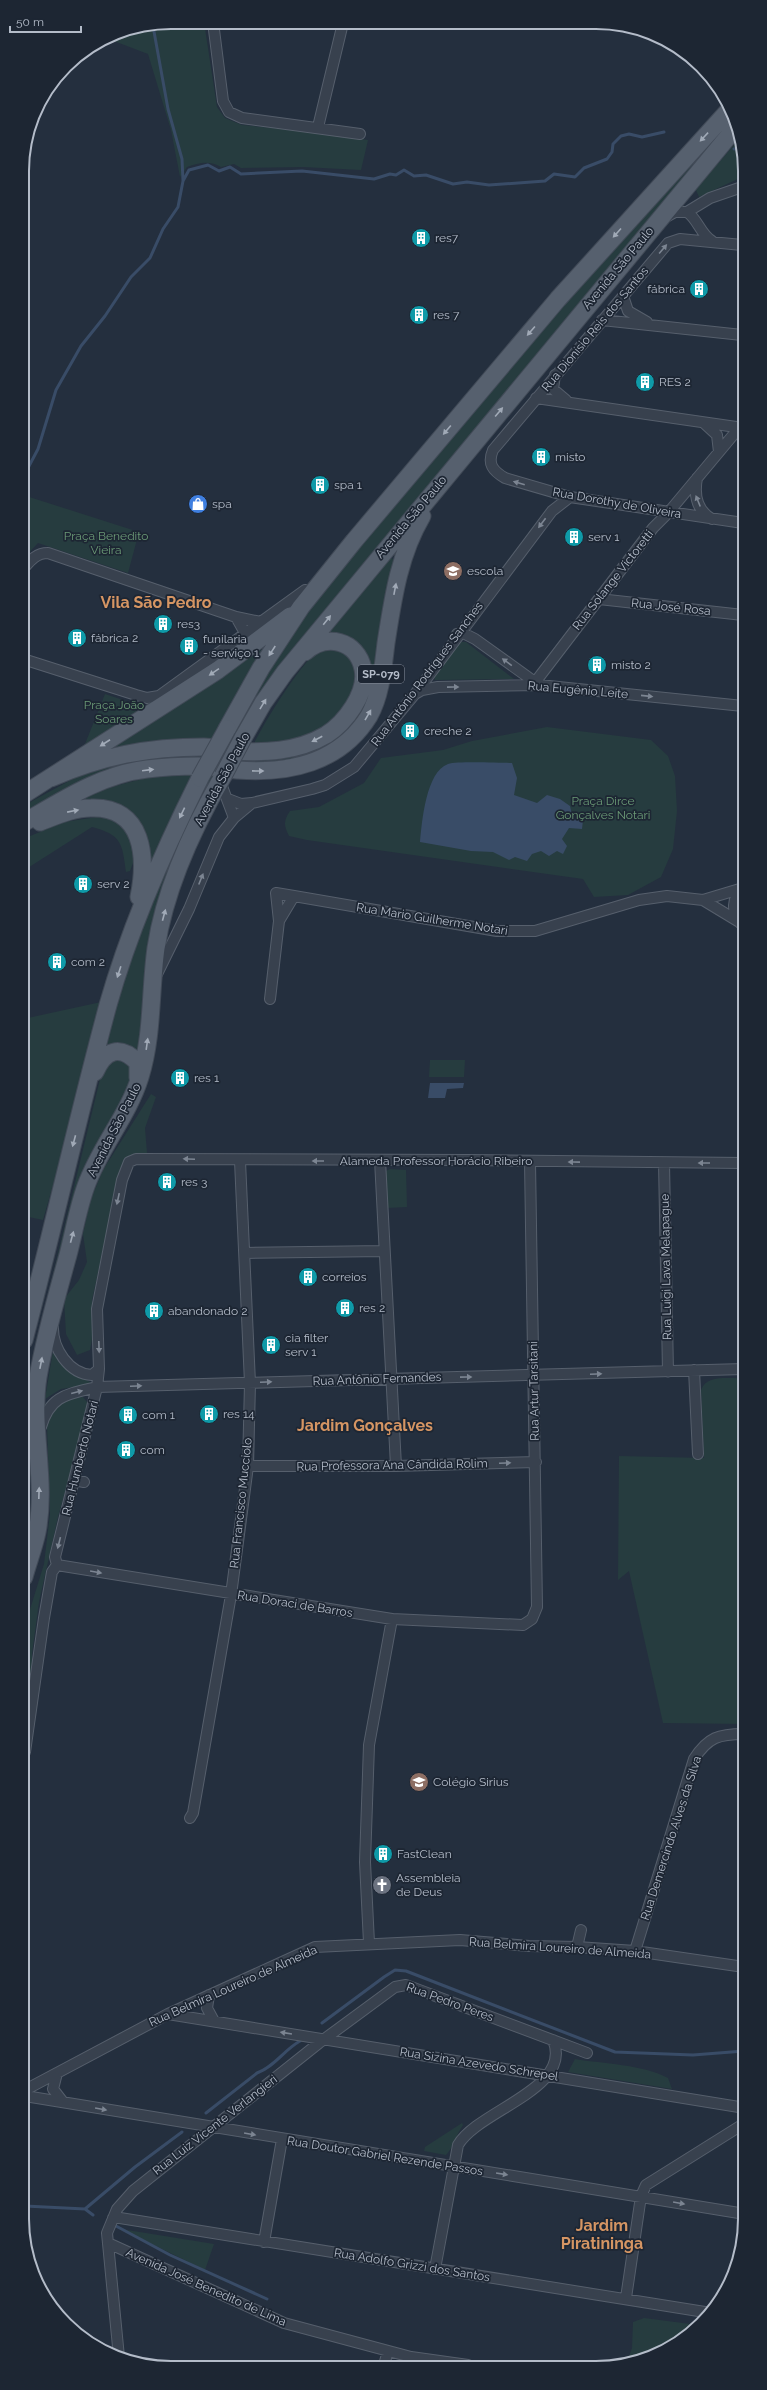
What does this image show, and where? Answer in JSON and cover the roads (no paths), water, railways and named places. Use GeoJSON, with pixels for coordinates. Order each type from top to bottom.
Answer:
{"type":"FeatureCollection","features":[{"type":"Feature","properties":{"kind":"main road","name":"Avenida São Paulo"},"geometry":{"type":"LineString","coordinates":[[29,1320],[108,1006],[132,935],[180,817],[261,668],[305,599],[325,578],[558,299],[726,114]]}},
{"type":"Feature","properties":{"kind":"main road","name":"Avenida São Paulo"},"geometry":{"type":"LineString","coordinates":[[29,1560],[37,1532],[39,1484],[36,1402],[38,1379],[54,1305],[86,1186],[96,1161],[134,1095],[148,1044],[156,947],[172,886],[221,775],[263,703],[285,672],[687,184],[732,132]]}},
{"type":"Feature","properties":{"kind":"main road","name":"SP-079"},"geometry":{"type":"LineString","coordinates":[[29,819],[71,794],[97,783],[138,771],[199,766],[221,775],[271,771],[297,768],[315,762],[331,754],[360,728],[369,714],[379,687],[395,587],[407,546],[417,524],[447,475]]}},
{"type":"Feature","properties":{"kind":"main road","name":"SP-079"},"geometry":{"type":"LineString","coordinates":[[29,791],[218,670],[305,599]]}},
{"type":"Feature","properties":{"kind":"main road","name":"SP-079"},"geometry":{"type":"LineString","coordinates":[[51,778],[106,757],[139,750],[211,747],[230,750],[281,750],[301,747],[313,742],[340,723],[351,710],[363,682],[363,670],[359,657],[346,644],[337,641],[318,642],[285,672]]}},
{"type":"Feature","properties":{"kind":"main road"},"geometry":{"type":"LineString","coordinates":[[29,826],[61,814],[91,808],[111,811],[128,821],[138,835],[143,854],[144,867],[132,935]]}},
{"type":"Feature","properties":{"kind":"main road"},"geometry":{"type":"LineString","coordinates":[[84,1103],[99,1062],[104,1056],[114,1052],[130,1056],[138,1063],[139,1073],[134,1095]]}},
{"type":"Feature","properties":{"kind":"main road"},"geometry":{"type":"LineString","coordinates":[[29,1541],[37,1532]]}},
{"type":"Feature","properties":{"kind":"street"},"geometry":{"type":"LineString","coordinates":[[214,29],[223,101],[229,112],[242,118],[318,127],[360,134]]}},
{"type":"Feature","properties":{"kind":"street"},"geometry":{"type":"LineString","coordinates":[[318,127],[342,29]]}},
{"type":"Feature","properties":{"kind":"street"},"geometry":{"type":"LineString","coordinates":[[687,184],[686,193],[692,216],[701,232],[712,241]]}},
{"type":"Feature","properties":{"kind":"street"},"geometry":{"type":"LineString","coordinates":[[649,230],[669,215],[691,209],[710,198],[738,188]]}},
{"type":"Feature","properties":{"kind":"street","name":"Rua Dionísio Reis dos Santos"},"geometry":{"type":"LineString","coordinates":[[493,450],[668,243],[680,239],[738,244]]}},
{"type":"Feature","properties":{"kind":"street"},"geometry":{"type":"LineString","coordinates":[[623,296],[628,311],[652,325]]}},
{"type":"Feature","properties":{"kind":"street"},"geometry":{"type":"LineString","coordinates":[[602,320],[738,335]]}},
{"type":"Feature","properties":{"kind":"street"},"geometry":{"type":"LineString","coordinates":[[555,375],[553,388],[562,399],[572,403]]}},
{"type":"Feature","properties":{"kind":"street"},"geometry":{"type":"LineString","coordinates":[[536,398],[738,428]]}},
{"type":"Feature","properties":{"kind":"street"},"geometry":{"type":"LineString","coordinates":[[702,422],[714,430],[717,435],[719,452]]}},
{"type":"Feature","properties":{"kind":"street","name":"Rua Solange Victoretti"},"geometry":{"type":"LineString","coordinates":[[537,684],[556,653],[599,599],[652,528],[668,513],[738,431]]}},
{"type":"Feature","properties":{"kind":"street","name":"Rua Dorothy de Oliveira"},"geometry":{"type":"LineString","coordinates":[[493,450],[490,458],[490,465],[496,472],[505,478],[570,497],[738,522]]}},
{"type":"Feature","properties":{"kind":"street"},"geometry":{"type":"LineString","coordinates":[[697,478],[695,495],[697,503],[707,516],[712,519]]}},
{"type":"Feature","properties":{"kind":"street","name":"Rua Antônio Rodrigues Sanches"},"geometry":{"type":"LineString","coordinates":[[228,800],[241,804],[252,803],[312,789],[344,774],[362,759],[415,694],[457,634],[552,510],[570,497]]}},
{"type":"Feature","properties":{"kind":"street"},"geometry":{"type":"LineString","coordinates":[[29,562],[41,553],[48,552],[236,617],[261,622]]}},
{"type":"Feature","properties":{"kind":"street"},"geometry":{"type":"LineString","coordinates":[[29,661],[147,698],[159,696],[261,622],[305,599]]}},
{"type":"Feature","properties":{"kind":"street","name":"Rua José Rosa"},"geometry":{"type":"LineString","coordinates":[[599,599],[738,614]]}},
{"type":"Feature","properties":{"kind":"street"},"geometry":{"type":"LineString","coordinates":[[236,617],[245,633]]}},
{"type":"Feature","properties":{"kind":"street"},"geometry":{"type":"LineString","coordinates":[[457,634],[463,633],[475,639],[537,684]]}},
{"type":"Feature","properties":{"kind":"street","name":"Rua Eugênio Leite"},"geometry":{"type":"LineString","coordinates":[[415,694],[422,690],[438,687],[537,684],[738,705]]}},
{"type":"Feature","properties":{"kind":"street"},"geometry":{"type":"LineString","coordinates":[[221,775],[234,818]]}},
{"type":"Feature","properties":{"kind":"street","name":"Rua Antônio Rodrigues Sanches"},"geometry":{"type":"LineString","coordinates":[[152,991],[157,975],[189,909],[214,848],[226,827],[252,803]]}},
{"type":"Feature","properties":{"kind":"street","name":"Rua Mario Guilherme Notari"},"geometry":{"type":"LineString","coordinates":[[279,921],[276,893],[497,931],[535,931],[639,900],[667,896],[703,900],[738,890]]}},
{"type":"Feature","properties":{"kind":"street","name":"Rua Mario Guilherme Notari"},"geometry":{"type":"LineString","coordinates":[[738,895],[734,904],[734,912],[738,918]]}},
{"type":"Feature","properties":{"kind":"street"},"geometry":{"type":"LineString","coordinates":[[270,999],[279,921],[294,896]]}},
{"type":"Feature","properties":{"kind":"street","name":"Rua Mario Guilherme Notari"},"geometry":{"type":"LineString","coordinates":[[703,900],[738,922]]}},
{"type":"Feature","properties":{"kind":"street","name":"Alameda Professor Horácio Ribeiro"},"geometry":{"type":"LineString","coordinates":[[129,1162],[136,1159],[180,1158],[240,1161],[380,1160],[738,1163]]}},
{"type":"Feature","properties":{"kind":"street"},"geometry":{"type":"LineString","coordinates":[[380,1160],[396,1466]]}},
{"type":"Feature","properties":{"kind":"street","name":"Rua Francisco Mucciolo"},"geometry":{"type":"LineString","coordinates":[[190,1818],[194,1813],[230,1595],[248,1466],[250,1383],[240,1161]]}},
{"type":"Feature","properties":{"kind":"street","name":"Rua Humberto Notari"},"geometry":{"type":"LineString","coordinates":[[29,1724],[45,1610],[52,1572],[57,1565],[55,1558],[79,1481],[97,1387],[99,1369],[97,1308],[122,1180],[129,1162]]}},
{"type":"Feature","properties":{"kind":"street","name":"Rua Artur Tarsitani"},"geometry":{"type":"LineString","coordinates":[[530,1162],[536,1462],[537,1607],[532,1619]]}},
{"type":"Feature","properties":{"kind":"street","name":"Rua Luigi Lava Melapague"},"geometry":{"type":"LineString","coordinates":[[664,1163],[668,1372]]}},
{"type":"Feature","properties":{"kind":"street"},"geometry":{"type":"LineString","coordinates":[[245,1254],[384,1251]]}},
{"type":"Feature","properties":{"kind":"street"},"geometry":{"type":"LineString","coordinates":[[54,1305],[53,1334],[61,1353],[71,1366],[84,1374],[92,1375],[99,1369]]}},
{"type":"Feature","properties":{"kind":"street","name":"Rua Antônio Fernandes"},"geometry":{"type":"LineString","coordinates":[[38,1438],[45,1412],[56,1399],[97,1387],[738,1369]]}},
{"type":"Feature","properties":{"kind":"street"},"geometry":{"type":"LineString","coordinates":[[694,1370],[698,1454]]}},
{"type":"Feature","properties":{"kind":"street","name":"Rua Professora Ana Cândida Rolim"},"geometry":{"type":"LineString","coordinates":[[248,1466],[396,1466],[536,1462]]}},
{"type":"Feature","properties":{"kind":"street","name":"Rua Doraci de Barros"},"geometry":{"type":"LineString","coordinates":[[57,1565],[230,1595],[392,1619],[523,1625],[532,1619]]}},
{"type":"Feature","properties":{"kind":"street"},"geometry":{"type":"LineString","coordinates":[[369,1944],[365,1862],[369,1745],[392,1619]]}},
{"type":"Feature","properties":{"kind":"street","name":"Rua Demercindo Alves da Silva"},"geometry":{"type":"LineString","coordinates":[[634,1951],[694,1758],[703,1745],[715,1737],[738,1735]]}},
{"type":"Feature","properties":{"kind":"street"},"geometry":{"type":"LineString","coordinates":[[577,1947],[581,1930]]}},
{"type":"Feature","properties":{"kind":"street","name":"Rua Belmira Loureiro de Almeida"},"geometry":{"type":"LineString","coordinates":[[29,2088],[168,2014],[315,1947],[460,1940],[529,1946],[577,1947],[634,1951],[738,1966]]}},
{"type":"Feature","properties":{"kind":"street","name":"Rua Pedro Peres"},"geometry":{"type":"LineString","coordinates":[[324,2039],[395,1987],[402,1984],[587,2053]]}},
{"type":"Feature","properties":{"kind":"street"},"geometry":{"type":"LineString","coordinates":[[209,1995],[207,2008],[214,2021]]}},
{"type":"Feature","properties":{"kind":"street","name":"Rua Sizina Azevedo Schrepel"},"geometry":{"type":"LineString","coordinates":[[168,2014],[738,2107]]}},
{"type":"Feature","properties":{"kind":"street","name":"Rua Luiz Vicente Verlangieri"},"geometry":{"type":"LineString","coordinates":[[118,2351],[108,2243],[108,2228],[120,2203],[211,2127],[324,2039]]}},
{"type":"Feature","properties":{"kind":"street"},"geometry":{"type":"LineString","coordinates":[[436,2269],[453,2166],[458,2146],[470,2130],[534,2088],[549,2075],[555,2065],[556,2048],[553,2040]]}},
{"type":"Feature","properties":{"kind":"street"},"geometry":{"type":"LineString","coordinates":[[57,2073],[53,2089],[63,2102]]}},
{"type":"Feature","properties":{"kind":"street","name":"Rua Doutor Gabriel Rezende Passos"},"geometry":{"type":"LineString","coordinates":[[29,2097],[282,2140],[641,2196],[738,2213]]}},
{"type":"Feature","properties":{"kind":"street"},"geometry":{"type":"LineString","coordinates":[[731,2106],[738,2111]]}},
{"type":"Feature","properties":{"kind":"street"},"geometry":{"type":"LineString","coordinates":[[626,2298],[641,2196],[650,2181],[736,2128],[738,2124]]}},
{"type":"Feature","properties":{"kind":"street"},"geometry":{"type":"LineString","coordinates":[[264,2242],[282,2140]]}},
{"type":"Feature","properties":{"kind":"street","name":"Rua Adolfo Grizzi dos Santos"},"geometry":{"type":"LineString","coordinates":[[113,2218],[626,2298],[704,2312]]}},
{"type":"Feature","properties":{"kind":"street","name":"Avenida José Benedito de Lima"},"geometry":{"type":"LineString","coordinates":[[108,2243],[284,2323],[388,2351],[445,2361]]}},
{"type":"Feature","properties":{"kind":"street"},"geometry":{"type":"LineString","coordinates":[[385,2361],[388,2351]]}},
{"type":"Feature","properties":{"kind":"water"},"geometry":{"type":"Polygon","coordinates":[[[453,763],[512,763],[517,778],[514,795],[537,803],[547,795],[560,799],[570,806],[572,815],[583,820],[582,829],[569,828],[562,839],[567,846],[563,854],[557,851],[549,856],[541,851],[532,854],[527,861],[515,857],[509,860],[493,852],[471,851],[420,842],[426,798],[435,777],[441,769],[448,764],[453,763]]]}},
{"type":"Feature","properties":{"kind":"water"},"geometry":{"type":"Polygon","coordinates":[[[430,1083],[464,1083],[463,1088],[447,1089],[445,1098],[428,1098],[430,1083]]]}},
{"type":"Feature","properties":{"kind":"waterway"},"geometry":{"type":"LineString","coordinates":[[154,30],[168,109],[182,159],[183,181]]}},
{"type":"Feature","properties":{"kind":"waterway"},"geometry":{"type":"LineString","coordinates":[[29,466],[38,449],[56,390],[81,346],[105,316],[131,277],[150,258],[163,229],[178,207],[183,181],[189,170],[208,165],[219,171],[230,167],[241,174],[302,171],[374,179],[390,174],[396,175],[404,170],[414,176],[426,175],[453,184],[467,182],[489,185],[545,181],[554,174],[575,177],[584,168],[607,159],[612,152],[613,144],[621,136],[629,134],[642,137],[664,132]]}},
{"type":"Feature","properties":{"kind":"waterway"},"geometry":{"type":"LineString","coordinates":[[322,2023],[395,1970],[406,1971],[615,2052],[693,2055],[738,2051]]}},
{"type":"Feature","properties":{"kind":"waterway"},"geometry":{"type":"LineString","coordinates":[[206,2113],[257,2073],[269,2067],[300,2041]]}},
{"type":"Feature","properties":{"kind":"waterway"},"geometry":{"type":"LineString","coordinates":[[29,2206],[85,2209],[135,2167],[182,2132]]}},
{"type":"Feature","properties":{"kind":"waterway"},"geometry":{"type":"LineString","coordinates":[[85,2209],[93,2215]]}},
{"type":"Feature","properties":{"kind":"waterway"},"geometry":{"type":"LineString","coordinates":[[116,2226],[170,2255],[267,2299]]}},
{"type":"Feature","properties":{"kind":"place","name":"res7"},"geometry":{"type":"Point","coordinates":[421,238]}},
{"type":"Feature","properties":{"kind":"place","name":"fábrica"},"geometry":{"type":"Point","coordinates":[699,289]}},
{"type":"Feature","properties":{"kind":"place","name":"res 7"},"geometry":{"type":"Point","coordinates":[419,315]}},
{"type":"Feature","properties":{"kind":"place","name":"RES 2"},"geometry":{"type":"Point","coordinates":[645,382]}},
{"type":"Feature","properties":{"kind":"place","name":"misto"},"geometry":{"type":"Point","coordinates":[541,457]}},
{"type":"Feature","properties":{"kind":"place","name":"spa 1"},"geometry":{"type":"Point","coordinates":[320,485]}},
{"type":"Feature","properties":{"kind":"place","name":"spa"},"geometry":{"type":"Point","coordinates":[198,504]}},
{"type":"Feature","properties":{"kind":"place","name":"serv 1"},"geometry":{"type":"Point","coordinates":[574,537]}},
{"type":"Feature","properties":{"kind":"place","name":"escola"},"geometry":{"type":"Point","coordinates":[453,571]}},
{"type":"Feature","properties":{"kind":"place","name":"res3"},"geometry":{"type":"Point","coordinates":[163,624]}},
{"type":"Feature","properties":{"kind":"place","name":"fábrica 2"},"geometry":{"type":"Point","coordinates":[77,638]}},
{"type":"Feature","properties":{"kind":"place","name":"funilaria - serviço 1"},"geometry":{"type":"Point","coordinates":[189,646]}},
{"type":"Feature","properties":{"kind":"place","name":"misto 2"},"geometry":{"type":"Point","coordinates":[597,665]}},
{"type":"Feature","properties":{"kind":"place","name":"creche 2"},"geometry":{"type":"Point","coordinates":[410,731]}},
{"type":"Feature","properties":{"kind":"place","name":"serv 2"},"geometry":{"type":"Point","coordinates":[83,884]}},
{"type":"Feature","properties":{"kind":"place","name":"com 2"},"geometry":{"type":"Point","coordinates":[57,962]}},
{"type":"Feature","properties":{"kind":"place","name":"res 1"},"geometry":{"type":"Point","coordinates":[180,1078]}},
{"type":"Feature","properties":{"kind":"place","name":"res 3"},"geometry":{"type":"Point","coordinates":[167,1182]}},
{"type":"Feature","properties":{"kind":"place","name":"correios"},"geometry":{"type":"Point","coordinates":[308,1277]}},
{"type":"Feature","properties":{"kind":"place","name":"res 2"},"geometry":{"type":"Point","coordinates":[345,1308]}},
{"type":"Feature","properties":{"kind":"place","name":"abandonado 2"},"geometry":{"type":"Point","coordinates":[154,1311]}},
{"type":"Feature","properties":{"kind":"place","name":"cia filter serv 1"},"geometry":{"type":"Point","coordinates":[271,1345]}},
{"type":"Feature","properties":{"kind":"place","name":"res 14"},"geometry":{"type":"Point","coordinates":[209,1414]}},
{"type":"Feature","properties":{"kind":"place","name":"com 1"},"geometry":{"type":"Point","coordinates":[128,1415]}},
{"type":"Feature","properties":{"kind":"place","name":"com"},"geometry":{"type":"Point","coordinates":[126,1450]}},
{"type":"Feature","properties":{"kind":"place","name":"Colégio Sirius"},"geometry":{"type":"Point","coordinates":[419,1782]}},
{"type":"Feature","properties":{"kind":"place","name":"FastClean"},"geometry":{"type":"Point","coordinates":[383,1854]}},
{"type":"Feature","properties":{"kind":"place","name":"Assembleia de Deus"},"geometry":{"type":"Point","coordinates":[382,1885]}},
{"type":"Feature","properties":{"kind":"district","name":"Vila São Pedro"},"geometry":{"type":"Point","coordinates":[156,602]}},
{"type":"Feature","properties":{"kind":"district","name":"Jardim Gonçalves"},"geometry":{"type":"Point","coordinates":[365,1425]}},
{"type":"Feature","properties":{"kind":"district","name":"Jardim Piratininga"},"geometry":{"type":"Point","coordinates":[602,2234]}},
{"type":"Feature","properties":{"kind":"park label","name":"Praça Benedito Vieira"},"geometry":{"type":"Point","coordinates":[106,543]}},
{"type":"Feature","properties":{"kind":"park label","name":"Praça João Soares"},"geometry":{"type":"Point","coordinates":[114,712]}},
{"type":"Feature","properties":{"kind":"park label","name":"Praça Dirce Gonçalves Notari"},"geometry":{"type":"Point","coordinates":[603,808]}}]}
